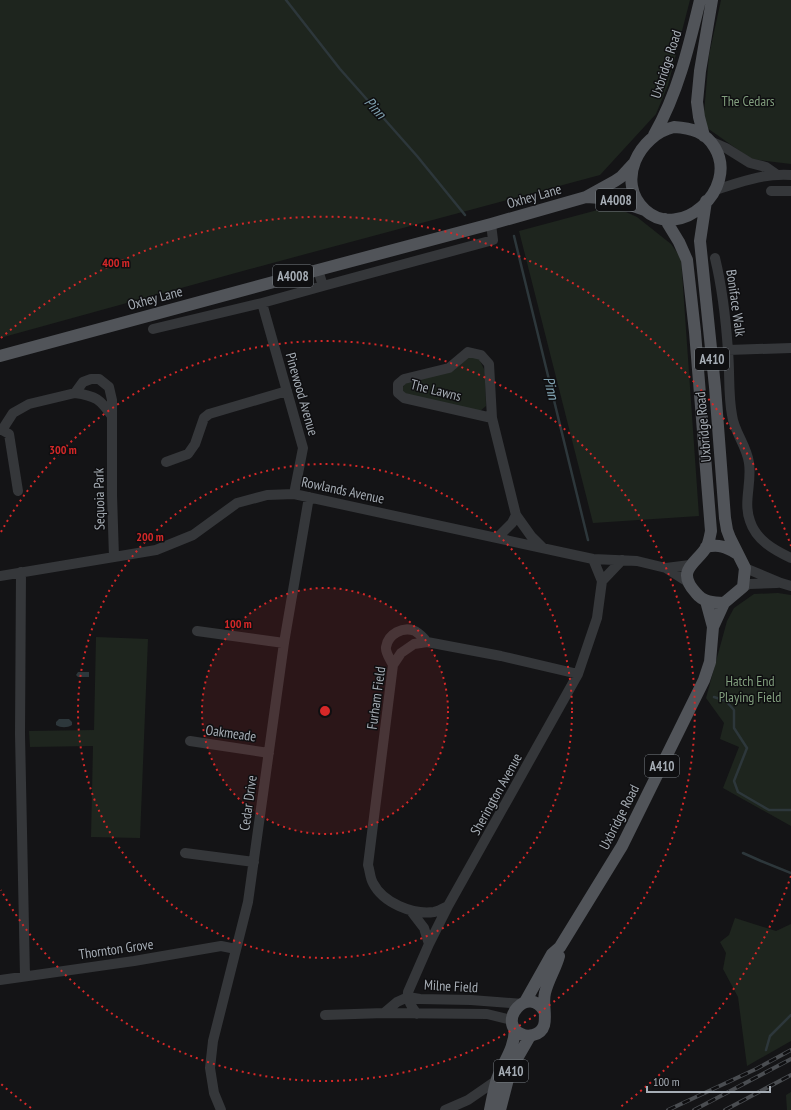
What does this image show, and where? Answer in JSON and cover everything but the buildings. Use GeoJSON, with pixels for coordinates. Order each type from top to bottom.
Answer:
{"type":"FeatureCollection","features":[{"type":"Feature","properties":{"kind":"main road","name":"Uxbridge Road"},"geometry":{"type":"LineString","coordinates":[[654,136],[669,105],[687,54],[700,0]]}},
{"type":"Feature","properties":{"kind":"main road"},"geometry":{"type":"LineString","coordinates":[[707,138],[697,131],[674,127],[664,129],[654,136],[642,149],[633,164],[631,185],[639,202],[645,210],[664,219],[686,217],[695,212],[706,201],[715,190],[721,175],[720,156],[707,138],[699,117],[697,102],[700,70],[712,0]]}},
{"type":"Feature","properties":{"kind":"main road","name":"Oxhey Lane"},"geometry":{"type":"LineString","coordinates":[[0,356],[586,197],[615,182],[633,164]]}},
{"type":"Feature","properties":{"kind":"main road","name":"Oxhey Lane"},"geometry":{"type":"LineString","coordinates":[[586,197],[614,199],[645,210]]}},
{"type":"Feature","properties":{"kind":"main road","name":"Uxbridge Road"},"geometry":{"type":"LineString","coordinates":[[706,201],[700,240],[715,387],[725,518],[727,530],[736,553],[745,568]]}},
{"type":"Feature","properties":{"kind":"main road","name":"Uxbridge Road"},"geometry":{"type":"LineString","coordinates":[[664,219],[680,242],[687,260],[695,332],[711,531],[706,547],[690,564]]}},
{"type":"Feature","properties":{"kind":"main road"},"geometry":{"type":"LineString","coordinates":[[706,547],[715,545],[725,546],[736,553]]}},
{"type":"Feature","properties":{"kind":"main road"},"geometry":{"type":"LineString","coordinates":[[690,564],[688,582],[695,593],[706,601],[716,603],[724,602]]}},
{"type":"Feature","properties":{"kind":"main road"},"geometry":{"type":"LineString","coordinates":[[743,587],[745,568]]}},
{"type":"Feature","properties":{"kind":"main road","name":"Uxbridge Road"},"geometry":{"type":"LineString","coordinates":[[496,1105],[497,1080],[515,1039],[513,1014],[516,1009],[524,1003],[552,954],[560,947],[622,846],[704,680],[710,662],[713,627],[724,602],[743,587]]}},
{"type":"Feature","properties":{"kind":"main road","name":"Uxbridge Road"},"geometry":{"type":"LineString","coordinates":[[706,601],[713,627]]}},
{"type":"Feature","properties":{"kind":"main road","name":"Uxbridge Road"},"geometry":{"type":"LineString","coordinates":[[496,1105],[515,1062],[530,1036],[537,1034],[544,1028],[546,1017],[543,1000],[558,958],[560,947]]}},
{"type":"Feature","properties":{"kind":"main road"},"geometry":{"type":"LineString","coordinates":[[524,1003],[532,1002],[538,1004],[544,1011]]}},
{"type":"Feature","properties":{"kind":"main road"},"geometry":{"type":"LineString","coordinates":[[514,1024],[522,1035],[530,1036]]}},
{"type":"Feature","properties":{"kind":"street"},"geometry":{"type":"LineString","coordinates":[[707,138],[750,163],[766,167],[776,174]]}},
{"type":"Feature","properties":{"kind":"street"},"geometry":{"type":"LineString","coordinates":[[715,190],[751,179],[776,174],[791,175]]}},
{"type":"Feature","properties":{"kind":"street"},"geometry":{"type":"LineString","coordinates":[[771,191],[791,191]]}},
{"type":"Feature","properties":{"kind":"street","name":"Oxhey Lane"},"geometry":{"type":"LineString","coordinates":[[153,329],[262,303],[493,240],[491,224]]}},
{"type":"Feature","properties":{"kind":"street","name":"Boniface Walk"},"geometry":{"type":"LineString","coordinates":[[715,258],[728,350],[732,415],[749,462],[750,477],[747,506],[750,521],[759,538],[775,551],[791,558]]}},
{"type":"Feature","properties":{"kind":"street"},"geometry":{"type":"LineString","coordinates":[[318,270],[323,286]]}},
{"type":"Feature","properties":{"kind":"street","name":"Pinewood Avenue"},"geometry":{"type":"LineString","coordinates":[[262,303],[303,448],[294,494]]}},
{"type":"Feature","properties":{"kind":"street"},"geometry":{"type":"LineString","coordinates":[[728,350],[791,348]]}},
{"type":"Feature","properties":{"kind":"street","name":"The Lawns"},"geometry":{"type":"LineString","coordinates":[[492,418],[404,398],[398,393],[398,384],[404,379],[449,368],[468,352],[481,355],[489,364],[492,418],[516,515]]}},
{"type":"Feature","properties":{"kind":"street","name":"Sequoia Park"},"geometry":{"type":"LineString","coordinates":[[75,393],[83,382],[91,379],[100,379],[109,387],[112,400],[114,557]]}},
{"type":"Feature","properties":{"kind":"street"},"geometry":{"type":"LineString","coordinates":[[166,462],[188,454],[195,444],[204,418],[209,414],[287,391]]}},
{"type":"Feature","properties":{"kind":"street","name":"Sequoia Park"},"geometry":{"type":"LineString","coordinates":[[1,430],[13,413],[29,404],[75,393],[88,395],[102,401],[112,416]]}},
{"type":"Feature","properties":{"kind":"street"},"geometry":{"type":"LineString","coordinates":[[1,430],[9,434],[18,491]]}},
{"type":"Feature","properties":{"kind":"street","name":"Rowlands Avenue"},"geometry":{"type":"LineString","coordinates":[[0,576],[156,550],[193,535],[237,503],[267,495],[294,494],[498,537],[593,559],[637,561],[666,568],[690,564]]}},
{"type":"Feature","properties":{"kind":"street","name":"Cedar Drive"},"geometry":{"type":"LineString","coordinates":[[221,1110],[214,1093],[210,1068],[213,1041],[248,902],[284,643],[309,497]]}},
{"type":"Feature","properties":{"kind":"street"},"geometry":{"type":"LineString","coordinates":[[498,537],[512,523],[516,515],[531,536],[543,548]]}},
{"type":"Feature","properties":{"kind":"street","name":"Sherington Avenue"},"geometry":{"type":"LineString","coordinates":[[408,997],[408,992],[429,944],[448,906],[578,674],[597,618],[602,581],[593,559]]}},
{"type":"Feature","properties":{"kind":"street"},"geometry":{"type":"LineString","coordinates":[[602,581],[622,560]]}},
{"type":"Feature","properties":{"kind":"street"},"geometry":{"type":"LineString","coordinates":[[666,568],[688,582]]}},
{"type":"Feature","properties":{"kind":"street"},"geometry":{"type":"LineString","coordinates":[[745,568],[786,584]]}},
{"type":"Feature","properties":{"kind":"street"},"geometry":{"type":"LineString","coordinates":[[21,572],[20,734],[25,976]]}},
{"type":"Feature","properties":{"kind":"street"},"geometry":{"type":"LineString","coordinates":[[743,587],[749,584],[786,584]]}},
{"type":"Feature","properties":{"kind":"street"},"geometry":{"type":"LineString","coordinates":[[393,665],[387,653],[386,647],[394,634],[399,631],[410,630],[417,632],[427,642]]}},
{"type":"Feature","properties":{"kind":"street"},"geometry":{"type":"LineString","coordinates":[[197,631],[284,643]]}},
{"type":"Feature","properties":{"kind":"street","name":"Furham Field"},"geometry":{"type":"LineString","coordinates":[[448,906],[436,912],[426,913],[412,911],[388,900],[373,883],[368,865],[393,665],[401,653],[414,644],[427,642],[501,656],[578,674]]}},
{"type":"Feature","properties":{"kind":"street","name":"Oakmeade"},"geometry":{"type":"LineString","coordinates":[[190,742],[269,753]]}},
{"type":"Feature","properties":{"kind":"street"},"geometry":{"type":"LineString","coordinates":[[185,853],[254,862]]}},
{"type":"Feature","properties":{"kind":"street"},"geometry":{"type":"LineString","coordinates":[[412,911],[424,928],[429,944]]}},
{"type":"Feature","properties":{"kind":"street","name":"Thornton Grove"},"geometry":{"type":"LineString","coordinates":[[0,980],[134,961],[221,946],[236,950]]}},
{"type":"Feature","properties":{"kind":"street","name":"Milne Field"},"geometry":{"type":"LineString","coordinates":[[384,1013],[397,1002],[412,996],[420,999],[524,1003]]}},
{"type":"Feature","properties":{"kind":"street"},"geometry":{"type":"LineString","coordinates":[[408,997],[413,1010],[418,1014]]}},
{"type":"Feature","properties":{"kind":"street","name":"Milne Field"},"geometry":{"type":"LineString","coordinates":[[325,1015],[384,1013],[494,1014],[514,1024]]}},
{"type":"Feature","properties":{"kind":"street"},"geometry":{"type":"LineString","coordinates":[[468,1100],[497,1080]]}},
{"type":"Feature","properties":{"kind":"street"},"geometry":{"type":"LineString","coordinates":[[445,1110],[476,1098],[496,1105]]}},
{"type":"Feature","properties":{"kind":"green space"},"geometry":{"type":"Polygon","coordinates":[[[0,0],[690,0],[668,85],[656,114],[600,175],[0,338],[0,0]]]}},
{"type":"Feature","properties":{"kind":"green space","name":"The Cedars"},"geometry":{"type":"Polygon","coordinates":[[[721,0],[791,0],[791,164],[751,159],[703,125],[709,55],[721,0]]]}},
{"type":"Feature","properties":{"kind":"green space"},"geometry":{"type":"Polygon","coordinates":[[[605,208],[626,212],[637,217],[671,244],[681,258],[699,516],[593,523],[519,231],[605,208]]]}},
{"type":"Feature","properties":{"kind":"green space"},"geometry":{"type":"Polygon","coordinates":[[[478,357],[485,371],[486,406],[479,412],[406,395],[401,389],[407,381],[465,358],[478,357]]]}},
{"type":"Feature","properties":{"kind":"green space","name":"Hatch End Playing Field"},"geometry":{"type":"Polygon","coordinates":[[[778,593],[791,595],[791,826],[723,788],[739,747],[720,739],[724,723],[706,698],[727,621],[734,608],[754,594],[778,593]]]}},
{"type":"Feature","properties":{"kind":"green space"},"geometry":{"type":"Polygon","coordinates":[[[96,637],[148,639],[140,838],[91,837],[93,746],[30,747],[29,731],[94,730],[96,637]]]}},
{"type":"Feature","properties":{"kind":"green space"},"geometry":{"type":"Polygon","coordinates":[[[735,918],[776,931],[791,924],[791,1041],[747,1066],[738,997],[723,969],[726,953],[720,942],[729,935],[735,918]]]}},
{"type":"Feature","properties":{"kind":"green space"},"geometry":{"type":"Polygon","coordinates":[[[791,1092],[791,1110],[787,1110],[786,1095],[791,1092]]]}},
{"type":"Feature","properties":{"kind":"shaded area"},"geometry":{"type":"Polygon","coordinates":[[[78,672],[89,672],[89,677],[78,677],[76,675],[78,672]]]}},
{"type":"Feature","properties":{"kind":"shaded area"},"geometry":{"type":"Polygon","coordinates":[[[59,719],[69,719],[72,722],[72,725],[66,727],[58,726],[56,725],[56,722],[59,719]]]}},
{"type":"Feature","properties":{"kind":"waterway","name":"Pinn"},"geometry":{"type":"LineString","coordinates":[[286,0],[340,69],[417,156],[465,215]]}},
{"type":"Feature","properties":{"kind":"waterway","name":"Pinn"},"geometry":{"type":"LineString","coordinates":[[514,236],[588,540]]}},
{"type":"Feature","properties":{"kind":"waterway"},"geometry":{"type":"LineString","coordinates":[[714,697],[726,701],[734,710],[734,728],[747,748],[734,781],[738,792],[769,810],[791,810]]}},
{"type":"Feature","properties":{"kind":"waterway"},"geometry":{"type":"LineString","coordinates":[[743,853],[791,873]]}},
{"type":"Feature","properties":{"kind":"waterway"},"geometry":{"type":"LineString","coordinates":[[766,1050],[770,1036],[791,1015]]}},
{"type":"Feature","properties":{"kind":"railway"},"geometry":{"type":"LineString","coordinates":[[668,1110],[756,1069],[791,1050]]}},
{"type":"Feature","properties":{"kind":"railway"},"geometry":{"type":"LineString","coordinates":[[694,1110],[791,1059]]}},
{"type":"Feature","properties":{"kind":"railway"},"geometry":{"type":"LineString","coordinates":[[725,1110],[791,1075]]}}]}
